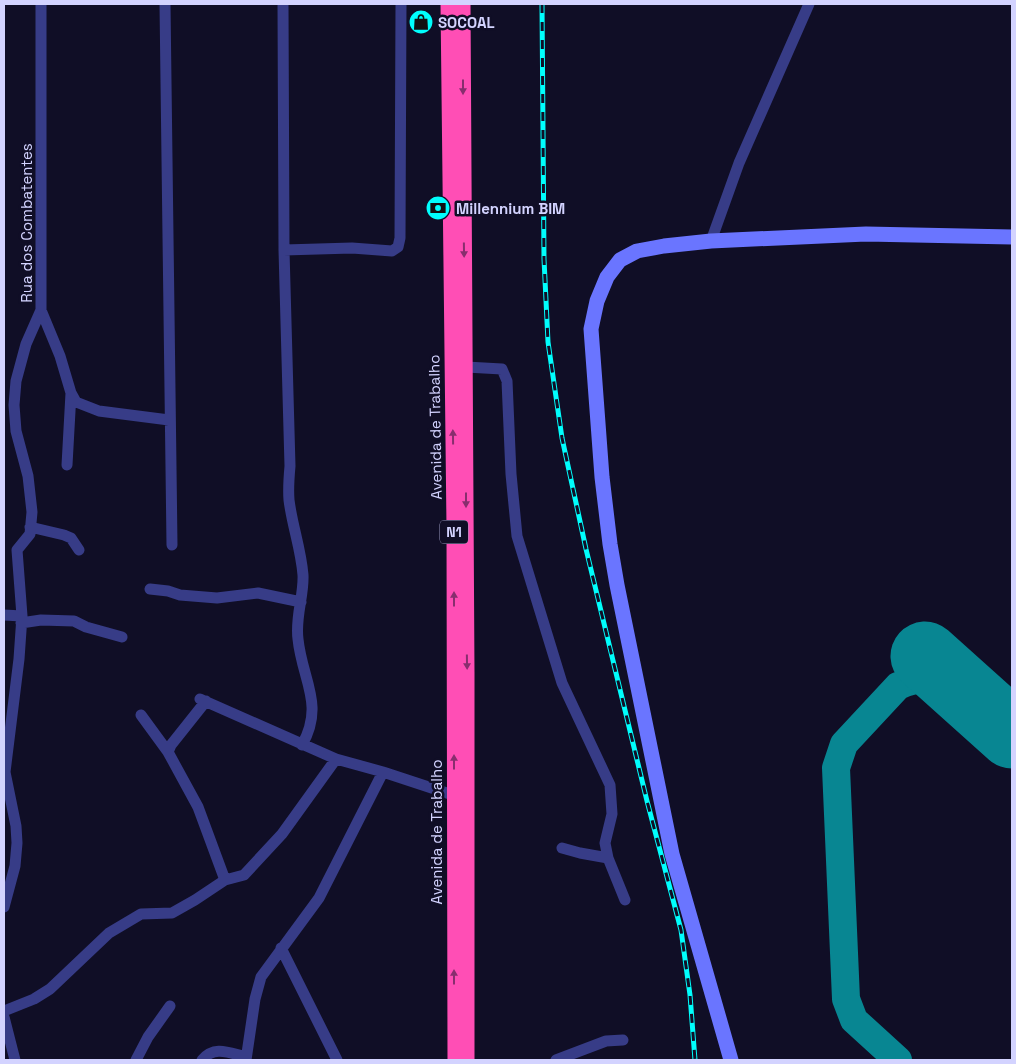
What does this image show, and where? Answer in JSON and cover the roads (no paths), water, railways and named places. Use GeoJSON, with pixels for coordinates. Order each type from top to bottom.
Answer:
{"type":"FeatureCollection","features":[{"type":"Feature","properties":{"kind":"highway","name":"Avenida de Trabalho"},"geometry":{"type":"LineString","coordinates":[[448,4],[456,53]]}},
{"type":"Feature","properties":{"kind":"highway","name":"Avenida de Trabalho"},"geometry":{"type":"LineString","coordinates":[[462,4],[456,53],[461,702],[461,1008],[467,1060]]}},
{"type":"Feature","properties":{"kind":"highway","name":"Avenida de Trabalho"},"geometry":{"type":"LineString","coordinates":[[457,228],[466,367],[460,546]]}},
{"type":"Feature","properties":{"kind":"highway","name":"Avenida de Trabalho"},"geometry":{"type":"LineString","coordinates":[[454,1060],[461,1008]]}},
{"type":"Feature","properties":{"kind":"street","name":"Rua dos Combatentes"},"geometry":{"type":"LineString","coordinates":[[4,907],[15,866],[17,843],[16,826],[5,772],[19,660],[22,619],[17,550],[30,534],[32,512],[28,476],[16,430],[14,405],[16,381],[26,344],[40,310],[41,4]]}},
{"type":"Feature","properties":{"kind":"street"},"geometry":{"type":"LineString","coordinates":[[165,4],[172,545]]}},
{"type":"Feature","properties":{"kind":"street"},"geometry":{"type":"LineString","coordinates":[[283,4],[284,250],[290,466],[288,489],[303,577],[297,620],[298,638],[301,658],[312,699],[313,714],[310,730],[302,745]]}},
{"type":"Feature","properties":{"kind":"street"},"geometry":{"type":"LineString","coordinates":[[284,250],[352,248],[392,251],[398,247],[400,238],[400,4]]}},
{"type":"Feature","properties":{"kind":"street"},"geometry":{"type":"LineString","coordinates":[[710,242],[739,162],[808,4]]}},
{"type":"Feature","properties":{"kind":"street"},"geometry":{"type":"LineString","coordinates":[[731,1060],[672,854],[617,584],[602,476],[591,330],[597,301],[607,277],[620,260],[637,251],[664,246],[866,234],[1012,237]]}},
{"type":"Feature","properties":{"kind":"street"},"geometry":{"type":"LineString","coordinates":[[40,310],[60,356],[70,393],[67,465]]}},
{"type":"Feature","properties":{"kind":"street"},"geometry":{"type":"LineString","coordinates":[[466,367],[502,369],[507,381],[511,474],[517,536],[562,683],[610,785],[612,814],[605,843],[608,858],[625,900]]}},
{"type":"Feature","properties":{"kind":"street"},"geometry":{"type":"LineString","coordinates":[[70,393],[76,402],[99,411],[169,420]]}},
{"type":"Feature","properties":{"kind":"street"},"geometry":{"type":"LineString","coordinates":[[30,527],[71,538],[79,550]]}},
{"type":"Feature","properties":{"kind":"street"},"geometry":{"type":"LineString","coordinates":[[150,589],[168,591],[180,595],[217,598],[258,593],[301,602]]}},
{"type":"Feature","properties":{"kind":"street"},"geometry":{"type":"LineString","coordinates":[[4,615],[22,619],[74,621],[86,627],[122,637]]}},
{"type":"Feature","properties":{"kind":"street"},"geometry":{"type":"LineString","coordinates":[[168,752],[203,700],[336,759],[383,772],[461,798]]}},
{"type":"Feature","properties":{"kind":"street"},"geometry":{"type":"LineString","coordinates":[[141,715],[168,752],[198,807],[225,880]]}},
{"type":"Feature","properties":{"kind":"street"},"geometry":{"type":"LineString","coordinates":[[4,1011],[34,999],[50,989],[109,933],[141,914],[172,913],[225,880],[244,875],[263,857],[282,834],[336,759]]}},
{"type":"Feature","properties":{"kind":"street"},"geometry":{"type":"LineString","coordinates":[[202,1060],[208,1053],[216,1050],[246,1059],[254,1007],[262,977],[281,948],[319,898],[383,772]]}},
{"type":"Feature","properties":{"kind":"street"},"geometry":{"type":"LineString","coordinates":[[562,848],[608,858]]}},
{"type":"Feature","properties":{"kind":"street"},"geometry":{"type":"LineString","coordinates":[[281,948],[337,1060]]}},
{"type":"Feature","properties":{"kind":"street"},"geometry":{"type":"LineString","coordinates":[[136,1060],[148,1037],[170,1006]]}},
{"type":"Feature","properties":{"kind":"street"},"geometry":{"type":"LineString","coordinates":[[4,1017],[15,1060]]}},
{"type":"Feature","properties":{"kind":"street"},"geometry":{"type":"LineString","coordinates":[[556,1060],[606,1041],[622,1040]]}},
{"type":"Feature","properties":{"kind":"railway"},"geometry":{"type":"LineString","coordinates":[[542,4],[544,259],[548,342],[562,438],[586,549],[647,801],[681,930],[690,995],[695,1060]]}},
{"type":"Feature","properties":{"kind":"place","name":"SOCOAL"},"geometry":{"type":"Point","coordinates":[421,22]}},
{"type":"Feature","properties":{"kind":"place","name":"Millennium BIM"},"geometry":{"type":"Point","coordinates":[438,208]}}]}
